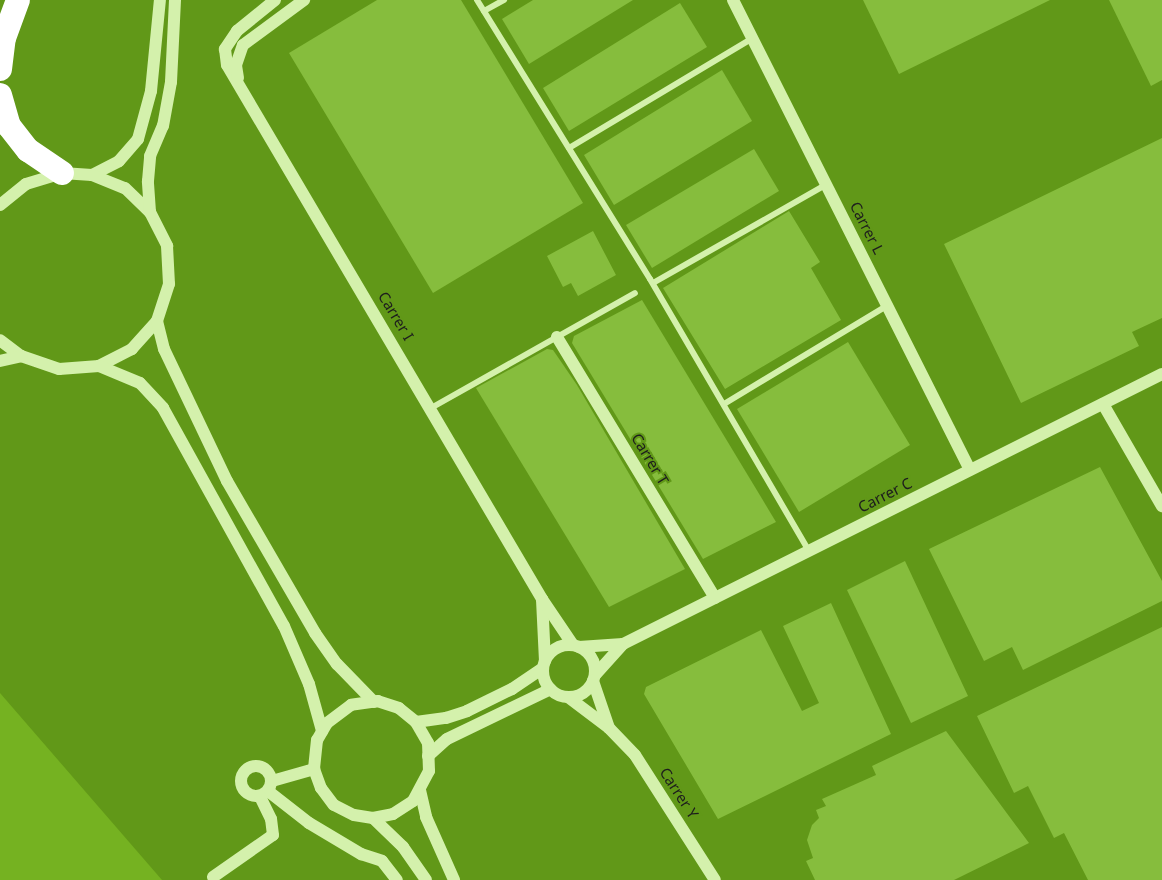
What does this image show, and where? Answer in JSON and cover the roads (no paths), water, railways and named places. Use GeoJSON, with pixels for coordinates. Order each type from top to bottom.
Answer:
{"type":"FeatureCollection","features":[{"type":"Feature","properties":{"kind":"highway"},"geometry":{"type":"LineString","coordinates":[[0,69],[4,38],[18,0]]}},
{"type":"Feature","properties":{"kind":"highway"},"geometry":{"type":"LineString","coordinates":[[0,95],[9,126],[18,138],[28,150],[62,173]]}},
{"type":"Feature","properties":{"kind":"street"},"geometry":{"type":"LineString","coordinates":[[92,175],[120,161],[138,139],[151,91],[160,0]]}},
{"type":"Feature","properties":{"kind":"street"},"geometry":{"type":"LineString","coordinates":[[150,212],[148,181],[150,156],[163,126],[171,82],[176,0]]}},
{"type":"Feature","properties":{"kind":"street","name":"Carrer I"},"geometry":{"type":"LineString","coordinates":[[275,0],[237,31],[225,49],[227,65],[542,599],[576,646]]}},
{"type":"Feature","properties":{"kind":"street"},"geometry":{"type":"LineString","coordinates":[[239,83],[236,65],[243,45],[304,0]]}},
{"type":"Feature","properties":{"kind":"street","name":"Carrer L"},"geometry":{"type":"LineString","coordinates":[[733,0],[970,470]]}},
{"type":"Feature","properties":{"kind":"street"},"geometry":{"type":"LineString","coordinates":[[0,205],[26,184],[62,173],[92,175],[125,188],[150,212],[167,246],[169,275],[169,284],[157,321],[132,349],[99,366],[59,370],[21,356],[0,340]]}},
{"type":"Feature","properties":{"kind":"street"},"geometry":{"type":"LineString","coordinates":[[157,321],[164,349],[227,481],[315,633],[337,664],[374,702]]}},
{"type":"Feature","properties":{"kind":"street","name":"Carrer T"},"geometry":{"type":"LineString","coordinates":[[557,337],[714,598]]}},
{"type":"Feature","properties":{"kind":"street"},"geometry":{"type":"LineString","coordinates":[[0,361],[21,356]]}},
{"type":"Feature","properties":{"kind":"street"},"geometry":{"type":"LineString","coordinates":[[99,366],[140,383],[163,408],[284,626],[309,684],[322,731]]}},
{"type":"Feature","properties":{"kind":"street","name":"Carrer C"},"geometry":{"type":"LineString","coordinates":[[594,678],[623,644],[1162,374]]}},
{"type":"Feature","properties":{"kind":"street"},"geometry":{"type":"LineString","coordinates":[[1103,404],[1162,506]]}},
{"type":"Feature","properties":{"kind":"street","name":"Carrer I"},"geometry":{"type":"LineString","coordinates":[[542,599],[544,665]]}},
{"type":"Feature","properties":{"kind":"street","name":"Carrer C"},"geometry":{"type":"LineString","coordinates":[[576,646],[623,644]]}},
{"type":"Feature","properties":{"kind":"street"},"geometry":{"type":"LineString","coordinates":[[416,722],[446,718],[467,711],[512,689],[544,665],[554,650],[576,646],[591,656],[594,678],[583,692],[568,697],[551,690],[546,682],[544,665]]}},
{"type":"Feature","properties":{"kind":"street","name":"Carrer Y"},"geometry":{"type":"LineString","coordinates":[[594,678],[609,728]]}},
{"type":"Feature","properties":{"kind":"street"},"geometry":{"type":"LineString","coordinates":[[428,756],[447,739],[551,690]]}},
{"type":"Feature","properties":{"kind":"street","name":"Carrer Y"},"geometry":{"type":"LineString","coordinates":[[568,697],[609,728],[640,763],[715,880]]}},
{"type":"Feature","properties":{"kind":"street"},"geometry":{"type":"LineString","coordinates":[[374,702],[399,708],[416,722],[428,743],[429,771],[413,800],[393,814],[373,818],[354,815],[334,805],[321,788],[314,769],[314,752],[322,731],[334,715],[351,705],[374,702]]}},
{"type":"Feature","properties":{"kind":"street"},"geometry":{"type":"LineString","coordinates":[[266,789],[314,769]]}},
{"type":"Feature","properties":{"kind":"street"},"geometry":{"type":"LineString","coordinates":[[213,877],[273,835],[266,789]]}},
{"type":"Feature","properties":{"kind":"street"},"geometry":{"type":"LineString","coordinates":[[266,789],[309,823],[362,854],[382,862],[397,880]]}},
{"type":"Feature","properties":{"kind":"street"},"geometry":{"type":"LineString","coordinates":[[420,790],[426,817],[454,880]]}},
{"type":"Feature","properties":{"kind":"street"},"geometry":{"type":"LineString","coordinates":[[373,818],[403,847],[426,880]]}},
{"type":"Feature","properties":{"kind":"lane"},"geometry":{"type":"LineString","coordinates":[[477,0],[653,283],[809,551]]}},
{"type":"Feature","properties":{"kind":"lane"},"geometry":{"type":"LineString","coordinates":[[484,11],[504,0]]}},
{"type":"Feature","properties":{"kind":"lane"},"geometry":{"type":"LineString","coordinates":[[569,148],[753,38]]}},
{"type":"Feature","properties":{"kind":"lane"},"geometry":{"type":"LineString","coordinates":[[653,283],[827,184]]}},
{"type":"Feature","properties":{"kind":"lane"},"geometry":{"type":"LineString","coordinates":[[431,408],[635,293]]}},
{"type":"Feature","properties":{"kind":"lane"},"geometry":{"type":"LineString","coordinates":[[724,404],[888,305]]}}]}
